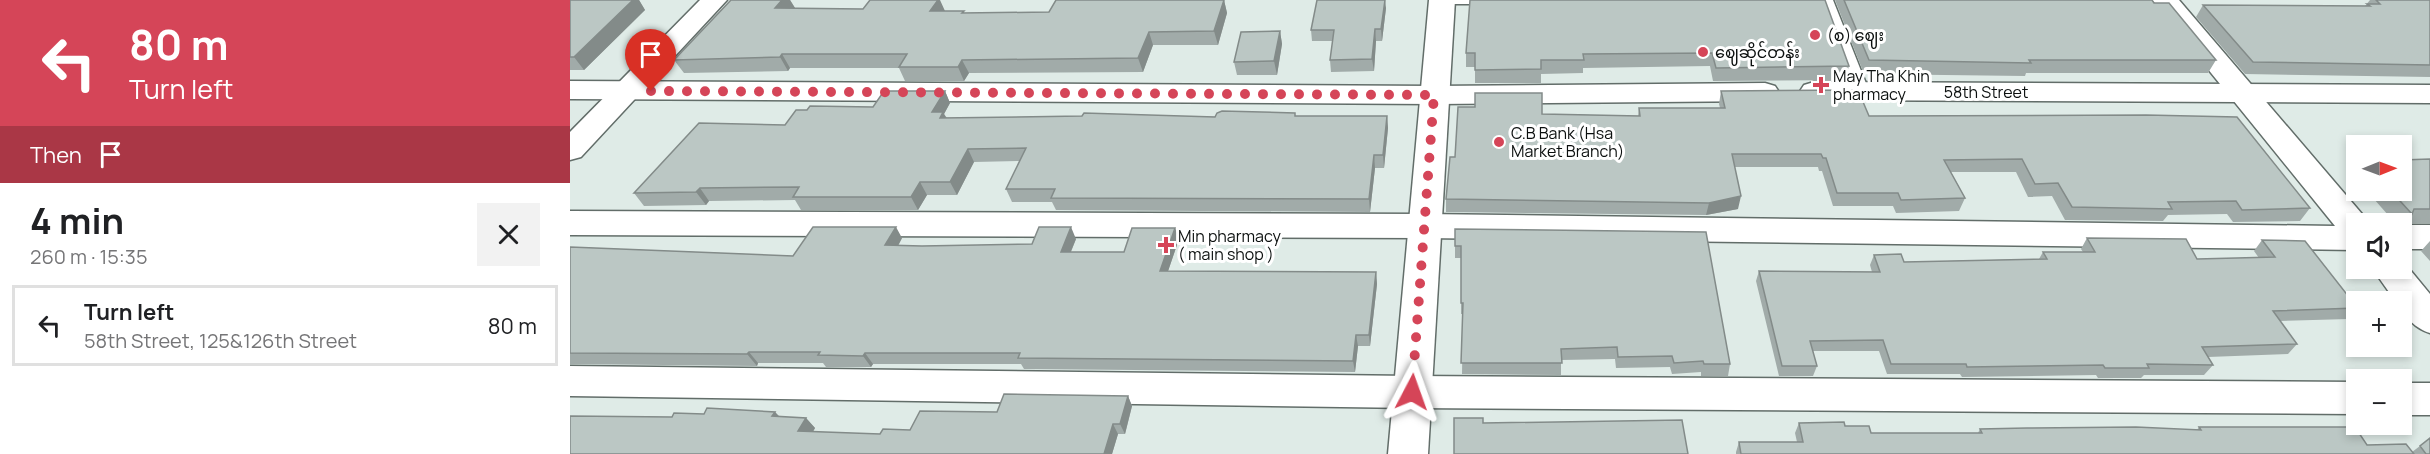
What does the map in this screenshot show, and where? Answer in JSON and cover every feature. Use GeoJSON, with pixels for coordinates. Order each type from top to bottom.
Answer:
{"type":"FeatureCollection","features":[{"type":"Feature","properties":{"kind":"street"},"geometry":{"type":"LineString","coordinates":[[570,150],[714,0]]}},
{"type":"Feature","properties":{"kind":"street"},"geometry":{"type":"LineString","coordinates":[[1408,454],[1442,0]]}},
{"type":"Feature","properties":{"kind":"street"},"geometry":{"type":"LineString","coordinates":[[2160,3],[2244,94],[2346,217]]}},
{"type":"Feature","properties":{"kind":"street"},"geometry":{"type":"LineString","coordinates":[[570,90],[627,90]]}},
{"type":"Feature","properties":{"kind":"street","name":"58th Street"},"geometry":{"type":"LineString","coordinates":[[627,90],[1434,95],[1861,91],[2430,94]]}},
{"type":"Feature","properties":{"kind":"street"},"geometry":{"type":"LineString","coordinates":[[570,224],[1424,226],[2346,238]]}},
{"type":"Feature","properties":{"kind":"street"},"geometry":{"type":"LineString","coordinates":[[2412,237],[2430,237]]}},
{"type":"Feature","properties":{"kind":"street"},"geometry":{"type":"LineString","coordinates":[[2398,279],[2430,319]]}},
{"type":"Feature","properties":{"kind":"street"},"geometry":{"type":"LineString","coordinates":[[570,381],[1412,392],[2346,398]]}},
{"type":"Feature","properties":{"kind":"street"},"geometry":{"type":"LineString","coordinates":[[2412,399],[2430,399]]}},
{"type":"Feature","properties":{"kind":"lane"},"geometry":{"type":"LineString","coordinates":[[1442,0],[1514,0]]}},
{"type":"Feature","properties":{"kind":"lane"},"geometry":{"type":"LineString","coordinates":[[1826,0],[1861,91]]}},
{"type":"Feature","properties":{"kind":"building"},"geometry":{"type":"Polygon","coordinates":[[[570,0],[633,0],[574,57],[570,57],[570,0]]]}},
{"type":"Feature","properties":{"kind":"building"},"geometry":{"type":"Polygon","coordinates":[[[731,0],[782,0],[775,8],[863,9],[870,0],[938,0],[930,11],[964,11],[962,13],[1049,12],[1056,0],[1224,0],[1214,31],[1149,32],[1138,58],[962,60],[958,67],[899,67],[907,54],[782,54],[780,57],[674,60],[731,0]]]}},
{"type":"Feature","properties":{"kind":"building"},"geometry":{"type":"Polygon","coordinates":[[[1317,0],[1385,0],[1381,29],[1375,29],[1372,59],[1330,60],[1334,30],[1311,30],[1317,0]]]}},
{"type":"Feature","properties":{"kind":"building"},"geometry":{"type":"Polygon","coordinates":[[[1470,0],[1825,0],[1849,66],[1716,68],[1712,53],[1583,54],[1584,60],[1541,60],[1541,69],[1475,70],[1475,53],[1466,53],[1470,0]]]}},
{"type":"Feature","properties":{"kind":"building"},"geometry":{"type":"Polygon","coordinates":[[[1844,0],[2152,0],[2154,3],[2169,3],[2216,60],[2029,60],[2031,63],[1869,60],[1844,0]]]}},
{"type":"Feature","properties":{"kind":"building"},"geometry":{"type":"Polygon","coordinates":[[[2376,0],[2430,0],[2430,65],[2253,62],[2203,5],[2370,6],[2367,4],[2380,4],[2376,0]]]}},
{"type":"Feature","properties":{"kind":"building"},"geometry":{"type":"Polygon","coordinates":[[[1280,31],[1274,61],[1234,62],[1241,32],[1280,31]]]}},
{"type":"Feature","properties":{"kind":"building"},"geometry":{"type":"Polygon","coordinates":[[[1858,90],[1869,116],[2237,117],[2310,208],[2242,210],[2236,201],[2168,202],[2172,209],[2072,207],[2058,183],[2035,184],[2022,159],[1944,160],[1965,198],[1901,200],[1898,193],[1837,193],[1826,158],[1823,158],[1821,154],[1732,154],[1741,196],[1709,203],[1446,199],[1450,157],[1455,157],[1458,107],[1475,107],[1475,93],[1542,93],[1542,114],[1640,116],[1639,108],[1725,108],[1721,91],[1858,90]]]}},
{"type":"Feature","properties":{"kind":"building"},"geometry":{"type":"Polygon","coordinates":[[[884,91],[945,91],[932,112],[943,112],[940,118],[1082,116],[1084,113],[1215,117],[1222,111],[1295,113],[1295,116],[1387,116],[1383,155],[1374,155],[1369,199],[1051,198],[1055,189],[1006,189],[1026,148],[968,149],[950,182],[920,182],[911,197],[793,197],[799,187],[700,188],[696,192],[634,193],[699,123],[785,125],[796,110],[807,110],[810,106],[873,107],[884,91]]]}},
{"type":"Feature","properties":{"kind":"building"},"geometry":{"type":"Polygon","coordinates":[[[2430,159],[2430,209],[2414,209],[2412,214],[2400,201],[2412,201],[2412,160],[2430,159]]]}},
{"type":"Feature","properties":{"kind":"building"},"geometry":{"type":"Polygon","coordinates":[[[813,227],[896,227],[885,245],[922,246],[1032,244],[1039,227],[1071,227],[1061,252],[1124,252],[1132,228],[1175,228],[1160,271],[1376,272],[1369,335],[1356,335],[1353,361],[1018,358],[1020,353],[865,353],[863,356],[818,355],[820,352],[570,353],[570,247],[793,256],[813,227]]]}},
{"type":"Feature","properties":{"kind":"building"},"geometry":{"type":"Polygon","coordinates":[[[1455,229],[1706,232],[1730,364],[1704,364],[1703,361],[1674,363],[1672,356],[1618,357],[1617,347],[1561,349],[1562,363],[1461,363],[1463,303],[1461,303],[1461,246],[1455,246],[1455,229]]]}},
{"type":"Feature","properties":{"kind":"building"},"geometry":{"type":"Polygon","coordinates":[[[2087,238],[2186,239],[2197,259],[2275,257],[2262,240],[2305,241],[2346,293],[2346,308],[2273,311],[2297,344],[2202,347],[2213,365],[2147,364],[2149,368],[2105,368],[2103,365],[1967,367],[1966,364],[1891,364],[1883,340],[1810,341],[1817,366],[1782,366],[1759,271],[1880,272],[1874,255],[1901,254],[1904,262],[2047,259],[2043,252],[2095,252],[2087,238]]]}},
{"type":"Feature","properties":{"kind":"building"},"geometry":{"type":"Polygon","coordinates":[[[1004,394],[1128,396],[1120,424],[1113,424],[1104,454],[570,454],[570,416],[672,417],[674,413],[704,414],[707,408],[775,412],[772,416],[806,418],[798,431],[880,434],[883,429],[910,430],[920,411],[997,412],[1004,394]]]}},
{"type":"Feature","properties":{"kind":"building"},"geometry":{"type":"Polygon","coordinates":[[[1454,418],[1483,418],[1483,423],[1682,420],[1688,454],[1454,454],[1454,418]]]}},
{"type":"Feature","properties":{"kind":"building"},"geometry":{"type":"Polygon","coordinates":[[[1844,422],[1845,426],[1869,426],[1871,433],[1982,433],[1980,429],[2027,428],[2136,427],[2201,430],[2199,427],[2346,427],[2346,435],[2360,435],[2367,445],[2406,444],[2414,454],[1741,454],[1739,442],[1803,442],[1799,423],[1844,422]]]}},
{"type":"Feature","properties":{"kind":"building"},"geometry":{"type":"Polygon","coordinates":[[[2430,438],[2430,454],[2426,454],[2420,446],[2430,438]]]}},
{"type":"Feature","properties":{"kind":"place","name":"(စ) ဈေး"},"geometry":{"type":"Point","coordinates":[1815,35]}},
{"type":"Feature","properties":{"kind":"place","name":"ဈေဆိုင်တန်း"},"geometry":{"type":"Point","coordinates":[1703,52]}},
{"type":"Feature","properties":{"kind":"place","name":"May Tha Khin pharmacy"},"geometry":{"type":"Point","coordinates":[1821,85]}},
{"type":"Feature","properties":{"kind":"place","name":"C.B Bank (Hsa Market Branch)"},"geometry":{"type":"Point","coordinates":[1499,142]}},
{"type":"Feature","properties":{"kind":"place","name":"Min pharmacy ( main shop )"},"geometry":{"type":"Point","coordinates":[1166,245]}},
{"type":"Feature","properties":{"kind":"route"},"geometry":{"type":"LineString","coordinates":[[651,91],[1434,95],[1412,392]]}}]}
